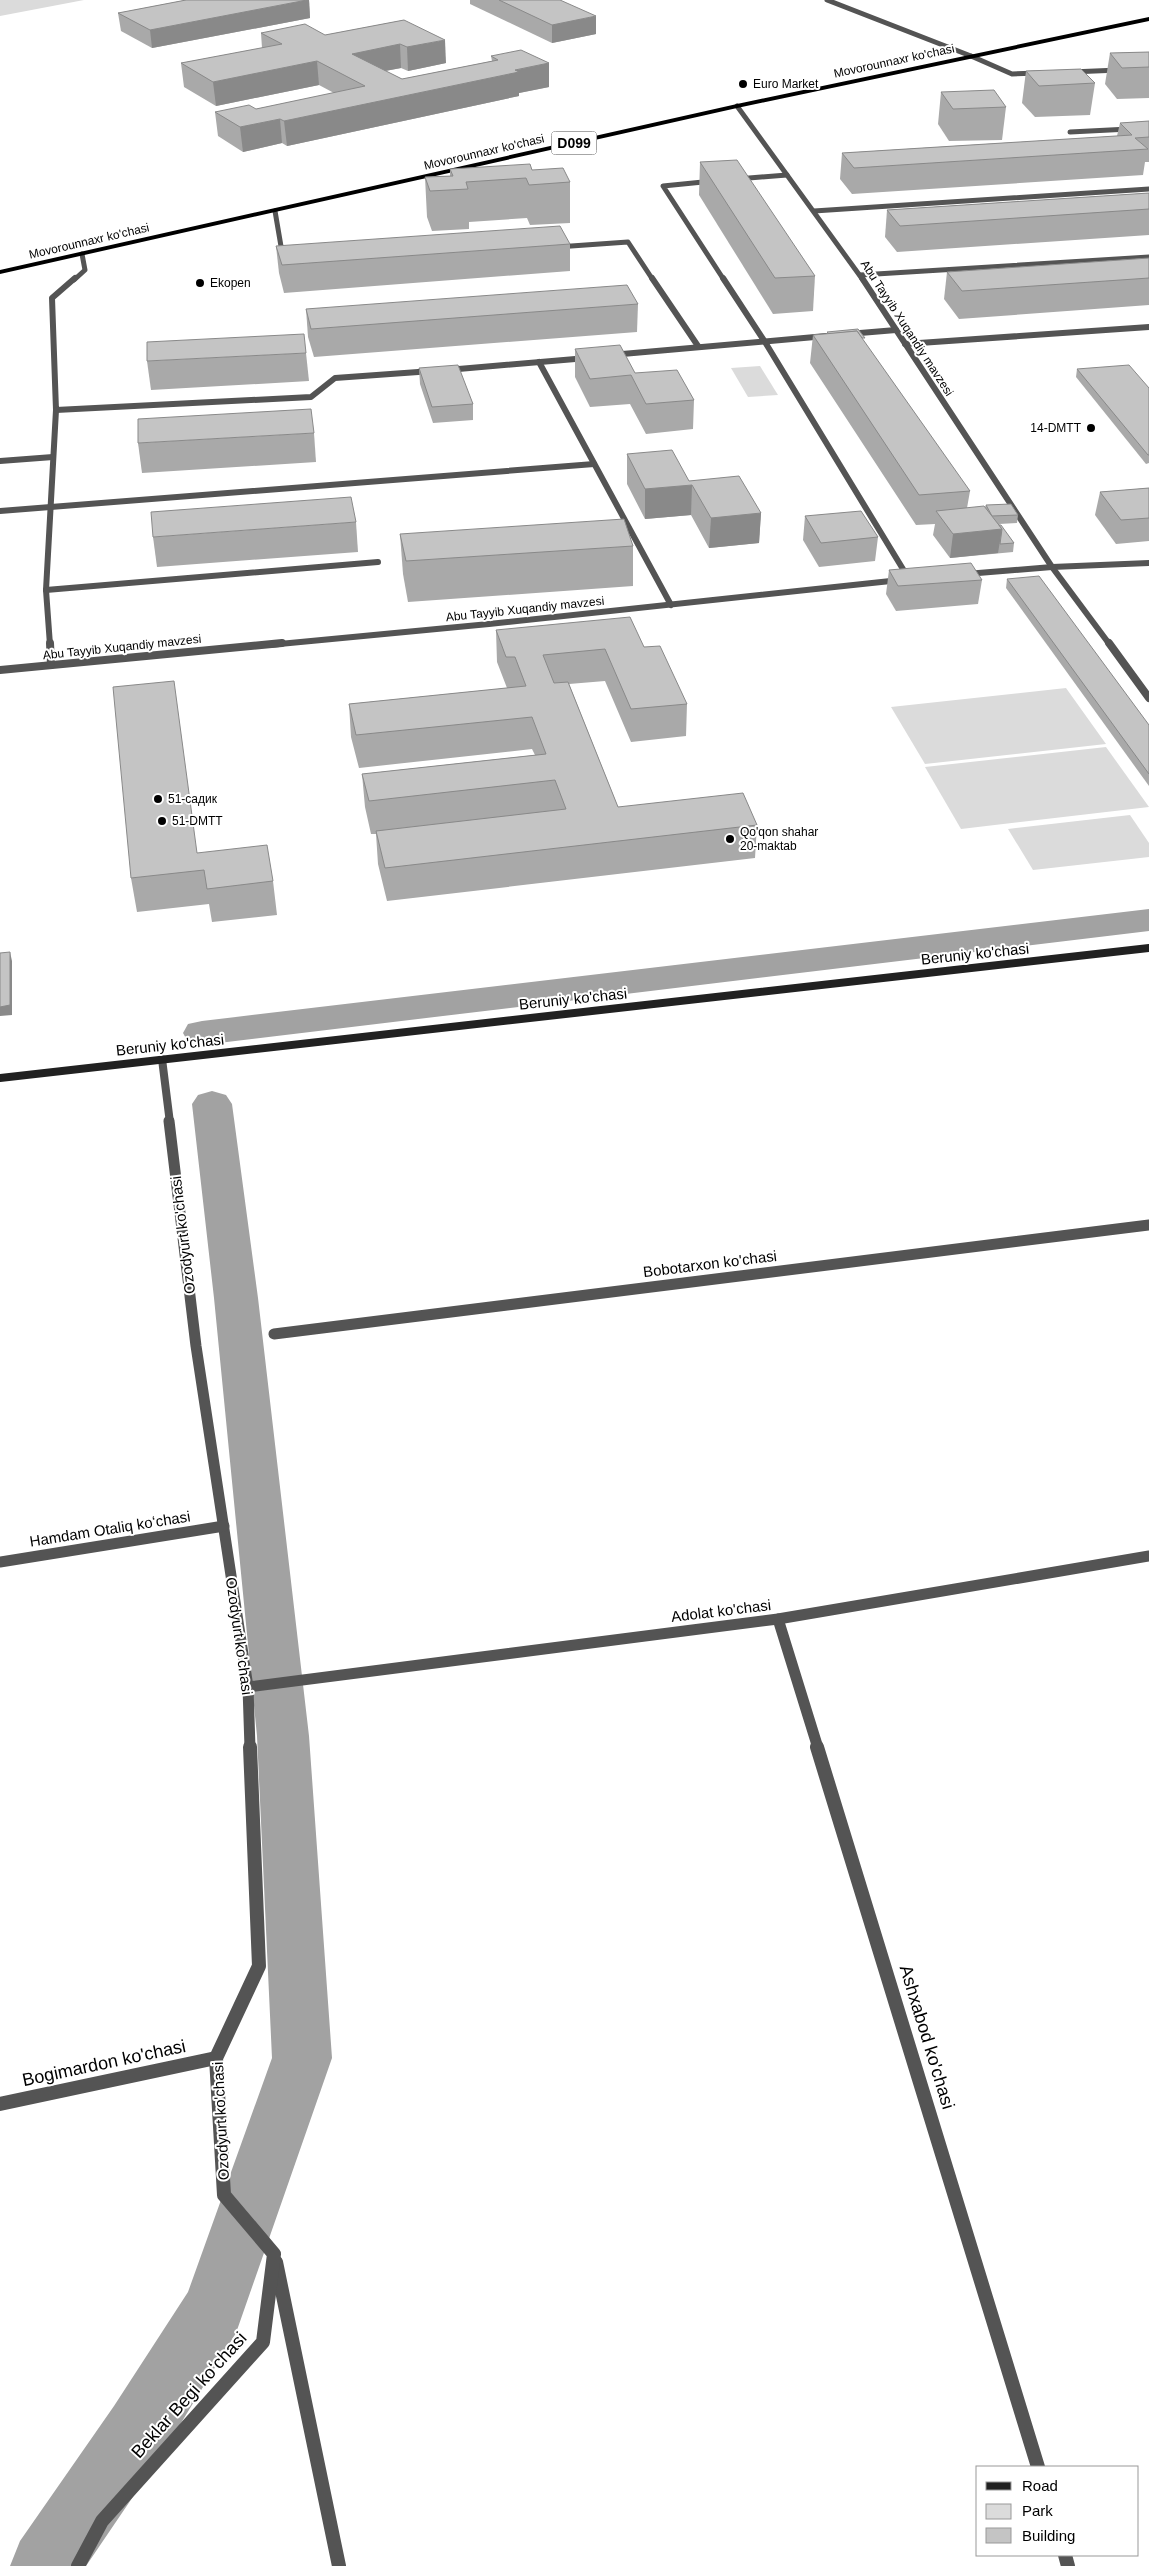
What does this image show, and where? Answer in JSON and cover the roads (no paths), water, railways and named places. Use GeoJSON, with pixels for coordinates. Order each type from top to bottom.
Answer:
{"type":"FeatureCollection","features":[{"type":"Feature","properties":{"kind":"highway","name":"Movorounnaxr ko'chasi"},"geometry":{"type":"LineString","coordinates":[[0,272],[736,106],[1149,19]]}},
{"type":"Feature","properties":{"kind":"main road","name":"Beruniy ko'chasi"},"geometry":{"type":"LineString","coordinates":[[0,1078],[1149,948]]}},
{"type":"Feature","properties":{"kind":"street"},"geometry":{"type":"LineString","coordinates":[[827,0],[1012,74],[1041,73]]}},
{"type":"Feature","properties":{"kind":"street"},"geometry":{"type":"LineString","coordinates":[[1061,72],[1129,70]]}},
{"type":"Feature","properties":{"kind":"street","name":"Abu Tayyib Xuqandiy mavzesi"},"geometry":{"type":"LineString","coordinates":[[736,106],[860,275],[1052,567],[1149,698]]}},
{"type":"Feature","properties":{"kind":"street"},"geometry":{"type":"LineString","coordinates":[[1070,132],[1149,128]]}},
{"type":"Feature","properties":{"kind":"street"},"geometry":{"type":"LineString","coordinates":[[730,180],[787,175]]}},
{"type":"Feature","properties":{"kind":"street"},"geometry":{"type":"LineString","coordinates":[[720,181],[663,186],[765,342],[909,579]]}},
{"type":"Feature","properties":{"kind":"street"},"geometry":{"type":"LineString","coordinates":[[814,211],[1149,189]]}},
{"type":"Feature","properties":{"kind":"street"},"geometry":{"type":"LineString","coordinates":[[275,211],[284,266]]}},
{"type":"Feature","properties":{"kind":"street"},"geometry":{"type":"LineString","coordinates":[[549,248],[628,242],[698,346]]}},
{"type":"Feature","properties":{"kind":"street"},"geometry":{"type":"LineString","coordinates":[[51,665],[46,590],[56,410],[52,298],[85,270],[82,254]]}},
{"type":"Feature","properties":{"kind":"street"},"geometry":{"type":"LineString","coordinates":[[860,275],[1149,257]]}},
{"type":"Feature","properties":{"kind":"street"},"geometry":{"type":"LineString","coordinates":[[905,344],[1149,327]]}},
{"type":"Feature","properties":{"kind":"street"},"geometry":{"type":"LineString","coordinates":[[840,335],[896,330]]}},
{"type":"Feature","properties":{"kind":"street"},"geometry":{"type":"LineString","coordinates":[[604,356],[698,346],[831,336]]}},
{"type":"Feature","properties":{"kind":"street"},"geometry":{"type":"LineString","coordinates":[[56,410],[311,397],[335,378],[595,357]]}},
{"type":"Feature","properties":{"kind":"street"},"geometry":{"type":"LineString","coordinates":[[539,362],[671,605]]}},
{"type":"Feature","properties":{"kind":"street"},"geometry":{"type":"LineString","coordinates":[[0,461],[54,457]]}},
{"type":"Feature","properties":{"kind":"street"},"geometry":{"type":"LineString","coordinates":[[0,511],[594,464]]}},
{"type":"Feature","properties":{"kind":"street"},"geometry":{"type":"LineString","coordinates":[[46,590],[378,562]]}},
{"type":"Feature","properties":{"kind":"street"},"geometry":{"type":"LineString","coordinates":[[956,575],[1052,567],[1149,562]]}},
{"type":"Feature","properties":{"kind":"street","name":"Abu Tayyib Xuqandiy mavzesi"},"geometry":{"type":"LineString","coordinates":[[0,670],[489,624],[918,578]]}},
{"type":"Feature","properties":{"kind":"street","name":"Ozodyurt ko'chasi"},"geometry":{"type":"LineString","coordinates":[[162,1059],[196,1346],[248,1687],[259,1966],[216,2058],[224,2195],[274,2254]]}},
{"type":"Feature","properties":{"kind":"street","name":"Bobotarxon ko'chasi"},"geometry":{"type":"LineString","coordinates":[[274,1334],[1149,1224]]}},
{"type":"Feature","properties":{"kind":"street","name":"Hamdam Otaliq koʻchasi"},"geometry":{"type":"LineString","coordinates":[[0,1562],[224,1526]]}},
{"type":"Feature","properties":{"kind":"street","name":"Adolat ko'chasi"},"geometry":{"type":"LineString","coordinates":[[248,1687],[778,1619],[1149,1556]]}},
{"type":"Feature","properties":{"kind":"street","name":"Ashxabod ko'chasi"},"geometry":{"type":"LineString","coordinates":[[778,1619],[1038,2466]]}},
{"type":"Feature","properties":{"kind":"street","name":"Bogimardon ko'chasi"},"geometry":{"type":"LineString","coordinates":[[0,2104],[216,2058]]}},
{"type":"Feature","properties":{"kind":"street"},"geometry":{"type":"LineString","coordinates":[[274,2254],[339,2566]]}},
{"type":"Feature","properties":{"kind":"street","name":"Beklar Begi koʻchasi"},"geometry":{"type":"LineString","coordinates":[[78,2566],[102,2522],[263,2342],[274,2254]]}},
{"type":"Feature","properties":{"kind":"waterway"},"geometry":{"type":"LineString","coordinates":[[202,1033],[1149,920]]}},
{"type":"Feature","properties":{"kind":"waterway"},"geometry":{"type":"LineString","coordinates":[[45,2566],[138,2430],[213,2310],[302,2058],[283,1736],[236,1298],[212,1104]]}},
{"type":"Feature","properties":{"kind":"place","name":"Euro Market"},"geometry":{"type":"Point","coordinates":[743,84]}},
{"type":"Feature","properties":{"kind":"place","name":"Ekopen"},"geometry":{"type":"Point","coordinates":[200,283]}},
{"type":"Feature","properties":{"kind":"place","name":"14-DMTT"},"geometry":{"type":"Point","coordinates":[1091,428]}},
{"type":"Feature","properties":{"kind":"place","name":"51-садик"},"geometry":{"type":"Point","coordinates":[158,799]}},
{"type":"Feature","properties":{"kind":"place","name":"51-DMTT"},"geometry":{"type":"Point","coordinates":[162,821]}},
{"type":"Feature","properties":{"kind":"place","name":"Qo'qon shahar 20-maktab"},"geometry":{"type":"Point","coordinates":[730,839]}}]}
